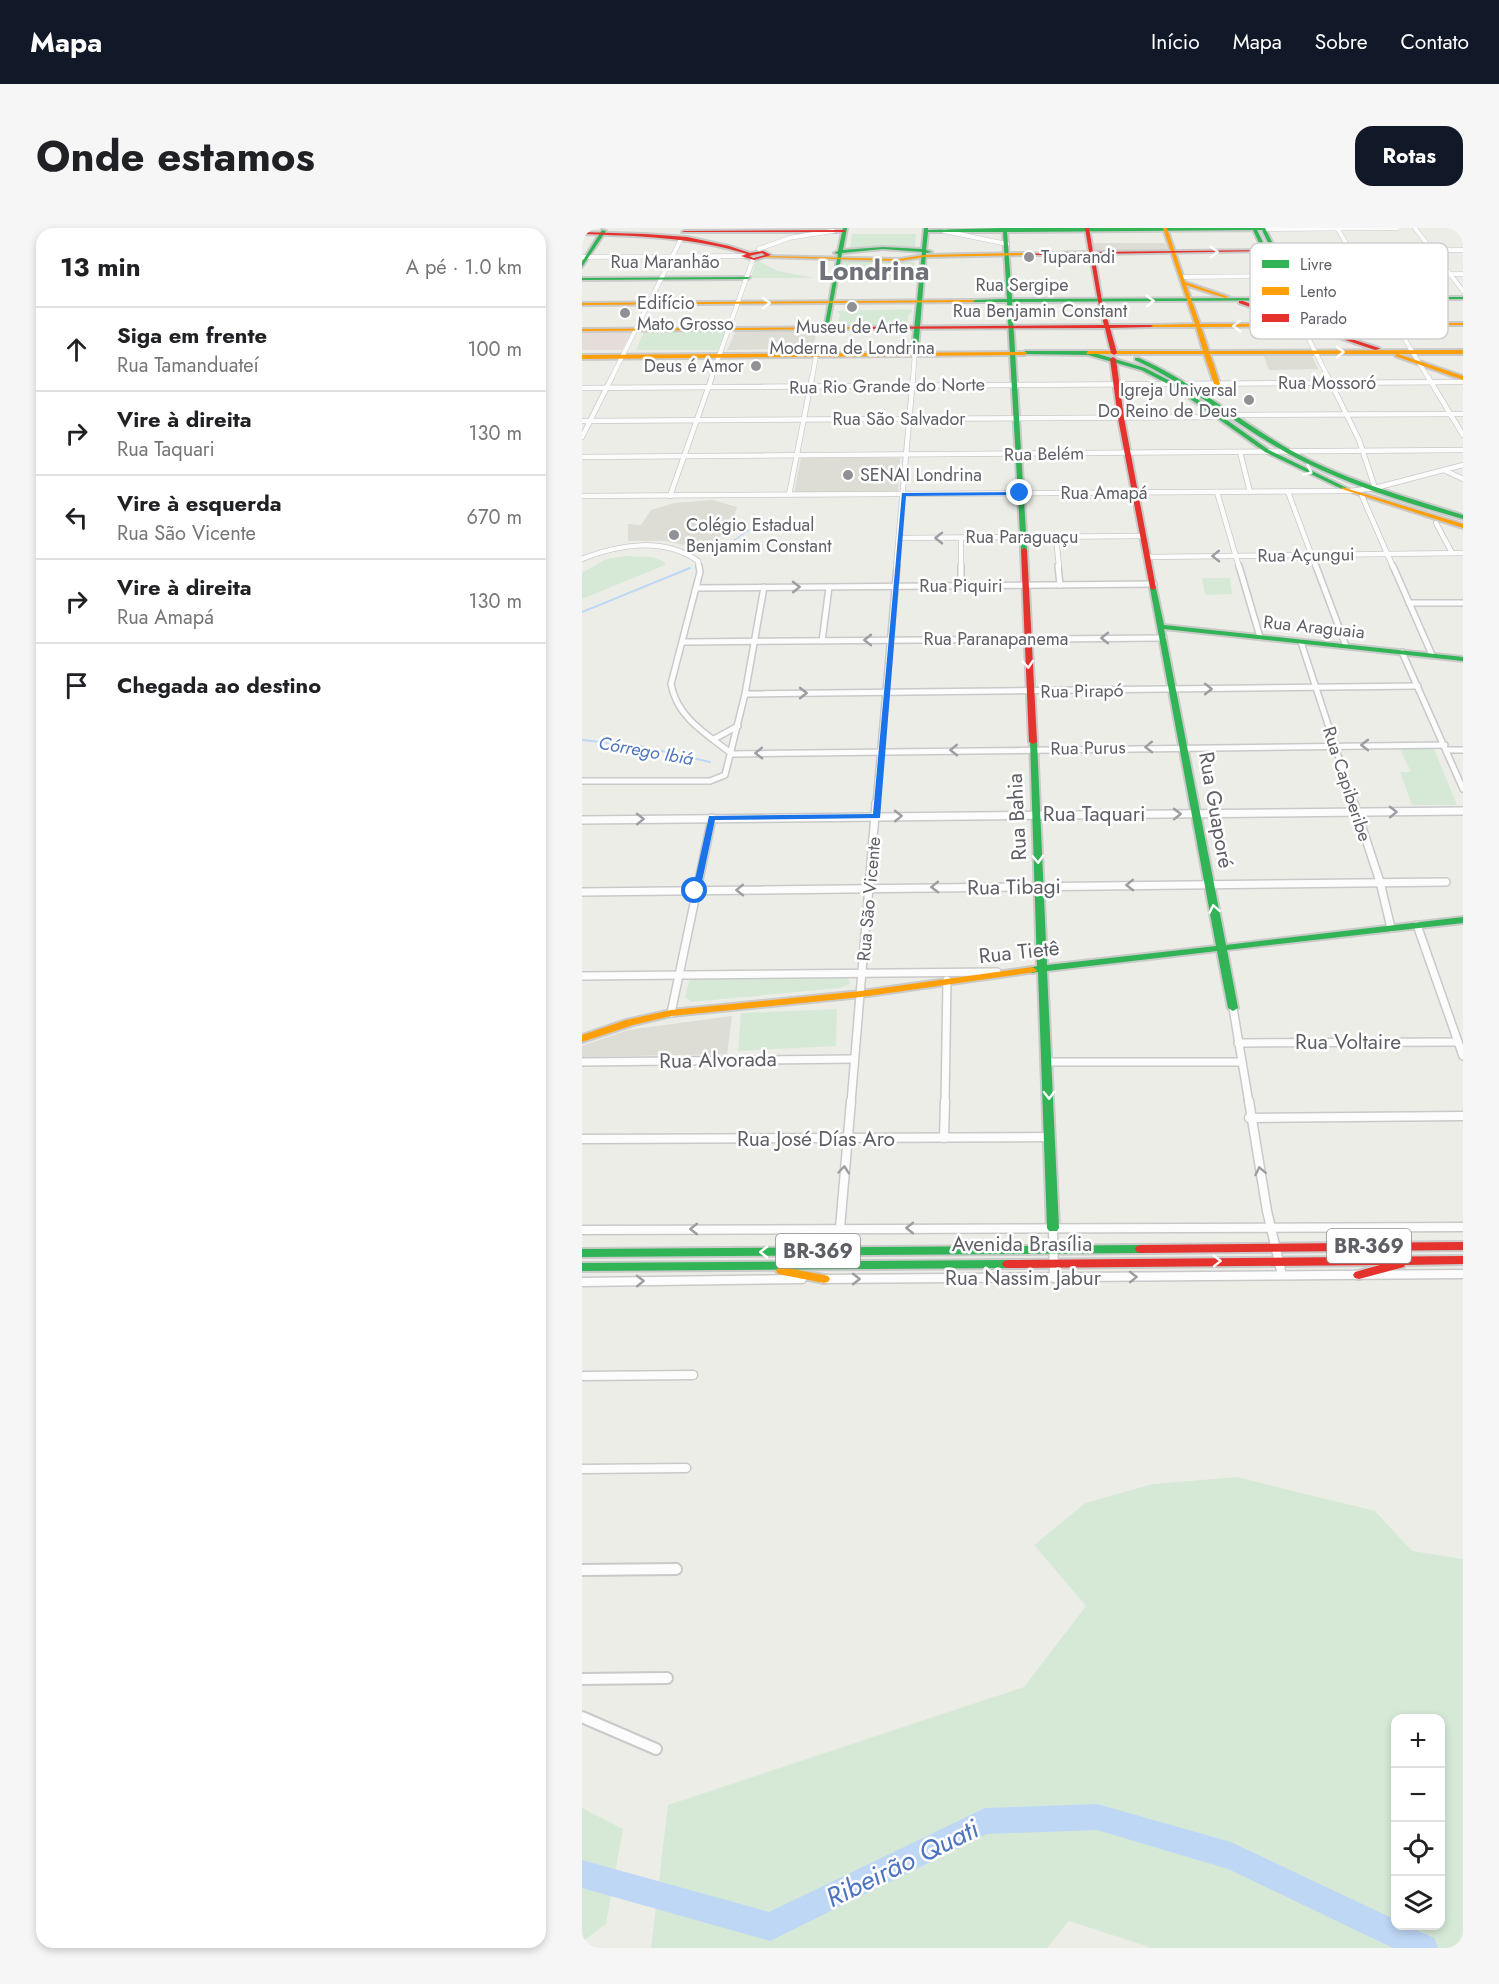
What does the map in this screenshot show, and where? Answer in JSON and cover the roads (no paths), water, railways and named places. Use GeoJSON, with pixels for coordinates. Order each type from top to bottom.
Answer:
{"type":"FeatureCollection","features":[{"type":"Feature","properties":{"kind":"main road"},"geometry":{"type":"LineString","coordinates":[[1254,228],[1264,243]]}},
{"type":"Feature","properties":{"kind":"main road"},"geometry":{"type":"LineString","coordinates":[[915,353],[919,302],[930,254],[926,229],[944,231],[1263,228],[1268,243]]}},
{"type":"Feature","properties":{"kind":"main road","name":"Rua Bahia"},"geometry":{"type":"LineString","coordinates":[[1005,229],[1011,327],[1009,351],[1014,385],[1026,585],[1048,1062],[1053,1228]]}},
{"type":"Feature","properties":{"kind":"main road","name":"Rua Guaporé"},"geometry":{"type":"LineString","coordinates":[[1087,229],[1100,301],[1116,360],[1116,385],[1127,453],[1154,584],[1233,1008]]}},
{"type":"Feature","properties":{"kind":"main road"},"geometry":{"type":"LineString","coordinates":[[1165,229],[1217,384]]}},
{"type":"Feature","properties":{"kind":"main road"},"geometry":{"type":"LineString","coordinates":[[755,254],[765,230]]}},
{"type":"Feature","properties":{"kind":"main road"},"geometry":{"type":"LineString","coordinates":[[582,234],[603,232],[683,235],[765,230],[841,230],[826,329]]}},
{"type":"Feature","properties":{"kind":"main road"},"geometry":{"type":"LineString","coordinates":[[584,260],[603,232]]}},
{"type":"Feature","properties":{"kind":"main road"},"geometry":{"type":"LineString","coordinates":[[683,235],[755,254],[839,255],[863,248],[907,248],[930,254],[995,253],[1008,250],[1250,251]]}},
{"type":"Feature","properties":{"kind":"main road","name":"Rua Maranhão"},"geometry":{"type":"LineString","coordinates":[[582,279],[748,278]]}},
{"type":"Feature","properties":{"kind":"main road"},"geometry":{"type":"LineString","coordinates":[[1183,280],[1250,305]]}},
{"type":"Feature","properties":{"kind":"main road","name":"Rua Sergipe"},"geometry":{"type":"LineString","coordinates":[[1448,298],[1463,298]]}},
{"type":"Feature","properties":{"kind":"main road","name":"Rua Sergipe"},"geometry":{"type":"LineString","coordinates":[[582,304],[1250,299]]}},
{"type":"Feature","properties":{"kind":"main road","name":"Rua Benjamin Constant"},"geometry":{"type":"LineString","coordinates":[[1448,324],[1463,324]]}},
{"type":"Feature","properties":{"kind":"main road","name":"Rua Benjamin Constant"},"geometry":{"type":"LineString","coordinates":[[582,330],[1250,326]]}},
{"type":"Feature","properties":{"kind":"main road"},"geometry":{"type":"LineString","coordinates":[[1348,339],[1463,378]]}},
{"type":"Feature","properties":{"kind":"main road"},"geometry":{"type":"LineString","coordinates":[[721,354],[816,356],[1090,350],[1173,384],[1267,451],[1350,491],[1463,526]]}},
{"type":"Feature","properties":{"kind":"main road"},"geometry":{"type":"LineString","coordinates":[[584,355],[915,353],[928,355],[1009,351],[1088,353],[1116,360],[1152,364],[1192,384],[1290,452],[1375,488],[1463,517]]}},
{"type":"Feature","properties":{"kind":"main road"},"geometry":{"type":"LineString","coordinates":[[1116,360],[1207,353],[1387,352]]}},
{"type":"Feature","properties":{"kind":"main road"},"geometry":{"type":"LineString","coordinates":[[1420,362],[1463,352]]}},
{"type":"Feature","properties":{"kind":"main road","name":"Rua Araguaia"},"geometry":{"type":"LineString","coordinates":[[1163,633],[1260,638],[1463,658]]}},
{"type":"Feature","properties":{"kind":"main road","name":"Rua Tietê"},"geometry":{"type":"LineString","coordinates":[[582,1039],[630,1022],[671,1013],[861,994],[947,980],[1463,921]]}},
{"type":"Feature","properties":{"kind":"main road","name":"Avenida Brasília"},"geometry":{"type":"LineString","coordinates":[[582,1252],[1463,1246]]}},
{"type":"Feature","properties":{"kind":"main road"},"geometry":{"type":"LineString","coordinates":[[1359,1275],[1416,1259]]}},
{"type":"Feature","properties":{"kind":"main road","name":"Avenida Brasília"},"geometry":{"type":"LineString","coordinates":[[582,1267],[1463,1260]]}},
{"type":"Feature","properties":{"kind":"main road"},"geometry":{"type":"LineString","coordinates":[[748,1264],[824,1279]]}},
{"type":"Feature","properties":{"kind":"street"},"geometry":{"type":"LineString","coordinates":[[1263,228],[1398,228]]}},
{"type":"Feature","properties":{"kind":"street"},"geometry":{"type":"LineString","coordinates":[[1337,228],[1347,243]]}},
{"type":"Feature","properties":{"kind":"street"},"geometry":{"type":"LineString","coordinates":[[1415,228],[1427,243]]}},
{"type":"Feature","properties":{"kind":"street"},"geometry":{"type":"LineString","coordinates":[[584,260],[755,254],[789,238],[841,230]]}},
{"type":"Feature","properties":{"kind":"street"},"geometry":{"type":"LineString","coordinates":[[944,231],[1008,250]]}},
{"type":"Feature","properties":{"kind":"street"},"geometry":{"type":"LineString","coordinates":[[582,437],[683,235]]}},
{"type":"Feature","properties":{"kind":"street"},"geometry":{"type":"LineString","coordinates":[[670,496],[755,254]]}},
{"type":"Feature","properties":{"kind":"street"},"geometry":{"type":"LineString","coordinates":[[1449,274],[1463,274]]}},
{"type":"Feature","properties":{"kind":"street"},"geometry":{"type":"LineString","coordinates":[[1449,274],[1463,291]]}},
{"type":"Feature","properties":{"kind":"street"},"geometry":{"type":"LineString","coordinates":[[1183,280],[1250,277]]}},
{"type":"Feature","properties":{"kind":"street"},"geometry":{"type":"LineString","coordinates":[[1310,339],[1362,451],[1375,488]]}},
{"type":"Feature","properties":{"kind":"street"},"geometry":{"type":"LineString","coordinates":[[1404,339],[1463,435]]}},
{"type":"Feature","properties":{"kind":"street","name":"Rua São Vicente"},"geometry":{"type":"LineString","coordinates":[[840,1228],[901,538],[915,353]]}},
{"type":"Feature","properties":{"kind":"street"},"geometry":{"type":"LineString","coordinates":[[789,495],[816,356]]}},
{"type":"Feature","properties":{"kind":"street","name":"Rua Mossoró"},"geometry":{"type":"LineString","coordinates":[[1192,384],[1463,382]]}},
{"type":"Feature","properties":{"kind":"street","name":"Rua Rio Grande do Norte"},"geometry":{"type":"LineString","coordinates":[[582,388],[1192,384]]}},
{"type":"Feature","properties":{"kind":"street"},"geometry":{"type":"LineString","coordinates":[[1237,417],[1463,414]]}},
{"type":"Feature","properties":{"kind":"street"},"geometry":{"type":"LineString","coordinates":[[1237,417],[1254,415]]}},
{"type":"Feature","properties":{"kind":"street","name":"Rua São Salvador"},"geometry":{"type":"LineString","coordinates":[[582,421],[1217,417]]}},
{"type":"Feature","properties":{"kind":"street","name":"Rua Belém"},"geometry":{"type":"LineString","coordinates":[[582,457],[1463,450]]}},
{"type":"Feature","properties":{"kind":"street"},"geometry":{"type":"LineString","coordinates":[[1240,452],[1250,492]]}},
{"type":"Feature","properties":{"kind":"street","name":"Rua Amapá"},"geometry":{"type":"LineString","coordinates":[[582,496],[1350,491],[1375,488],[1463,465]]}},
{"type":"Feature","properties":{"kind":"street"},"geometry":{"type":"LineString","coordinates":[[1444,470],[1463,478]]}},
{"type":"Feature","properties":{"kind":"street"},"geometry":{"type":"LineString","coordinates":[[1217,492],[1260,638]]}},
{"type":"Feature","properties":{"kind":"street"},"geometry":{"type":"LineString","coordinates":[[1288,492],[1346,646]]}},
{"type":"Feature","properties":{"kind":"street"},"geometry":{"type":"LineString","coordinates":[[1362,496],[1432,655]]}},
{"type":"Feature","properties":{"kind":"street"},"geometry":{"type":"LineString","coordinates":[[1436,523],[1452,553]]}},
{"type":"Feature","properties":{"kind":"street","name":"Rua Paraguaçu"},"geometry":{"type":"LineString","coordinates":[[901,538],[1144,536]]}},
{"type":"Feature","properties":{"kind":"street"},"geometry":{"type":"LineString","coordinates":[[1056,537],[1060,585]]}},
{"type":"Feature","properties":{"kind":"street"},"geometry":{"type":"LineString","coordinates":[[961,538],[961,586]]}},
{"type":"Feature","properties":{"kind":"street"},"geometry":{"type":"LineString","coordinates":[[582,559],[625,546],[649,546],[676,549],[693,556],[699,562],[700,571],[684,642],[671,684],[671,694],[689,719],[732,754]]}},
{"type":"Feature","properties":{"kind":"street","name":"Rua Açungui"},"geometry":{"type":"LineString","coordinates":[[1148,557],[1463,553]]}},
{"type":"Feature","properties":{"kind":"street","name":"Rua Piquiri"},"geometry":{"type":"LineString","coordinates":[[696,588],[1154,584]]}},
{"type":"Feature","properties":{"kind":"street"},"geometry":{"type":"LineString","coordinates":[[582,781],[715,780],[725,775],[738,726],[765,587]]}},
{"type":"Feature","properties":{"kind":"street"},"geometry":{"type":"LineString","coordinates":[[822,641],[829,587]]}},
{"type":"Feature","properties":{"kind":"street"},"geometry":{"type":"LineString","coordinates":[[1409,603],[1463,603]]}},
{"type":"Feature","properties":{"kind":"street","name":"Rua Paranapanema"},"geometry":{"type":"LineString","coordinates":[[684,642],[1027,639],[1163,633]]}},
{"type":"Feature","properties":{"kind":"street","name":"Rua Capiberibe"},"geometry":{"type":"LineString","coordinates":[[1301,642],[1380,882],[1391,928]]}},
{"type":"Feature","properties":{"kind":"street"},"geometry":{"type":"LineString","coordinates":[[1402,652],[1463,789]]}},
{"type":"Feature","properties":{"kind":"street","name":"Rua Pirapó"},"geometry":{"type":"LineString","coordinates":[[745,693],[1418,687]]}},
{"type":"Feature","properties":{"kind":"street"},"geometry":{"type":"LineString","coordinates":[[714,739],[738,726]]}},
{"type":"Feature","properties":{"kind":"street","name":"Rua Purus"},"geometry":{"type":"LineString","coordinates":[[732,754],[1334,745],[1463,750]]}},
{"type":"Feature","properties":{"kind":"street","name":"Rua Taquari"},"geometry":{"type":"LineString","coordinates":[[582,820],[1463,811]]}},
{"type":"Feature","properties":{"kind":"street"},"geometry":{"type":"LineString","coordinates":[[671,1013],[712,818]]}},
{"type":"Feature","properties":{"kind":"street","name":"Rua Tibagi"},"geometry":{"type":"LineString","coordinates":[[582,892],[1446,882]]}},
{"type":"Feature","properties":{"kind":"street"},"geometry":{"type":"LineString","coordinates":[[1417,925],[1463,1056]]}},
{"type":"Feature","properties":{"kind":"street"},"geometry":{"type":"LineString","coordinates":[[582,976],[1017,972]]}},
{"type":"Feature","properties":{"kind":"street"},"geometry":{"type":"LineString","coordinates":[[944,1138],[947,980]]}},
{"type":"Feature","properties":{"kind":"street","name":"Rua Guaporé"},"geometry":{"type":"LineString","coordinates":[[1233,1008],[1240,1062],[1270,1228],[1282,1275]]}},
{"type":"Feature","properties":{"kind":"street","name":"Rua Voltaire"},"geometry":{"type":"LineString","coordinates":[[1238,1043],[1458,1042]]}},
{"type":"Feature","properties":{"kind":"street","name":"Rua Alvorada"},"geometry":{"type":"LineString","coordinates":[[582,1062],[854,1059]]}},
{"type":"Feature","properties":{"kind":"street"},"geometry":{"type":"LineString","coordinates":[[1048,1062],[1240,1062]]}},
{"type":"Feature","properties":{"kind":"street"},"geometry":{"type":"LineString","coordinates":[[1250,1118],[1463,1116]]}},
{"type":"Feature","properties":{"kind":"street","name":"Rua José Días Aro"},"geometry":{"type":"LineString","coordinates":[[582,1139],[1050,1137]]}},
{"type":"Feature","properties":{"kind":"street"},"geometry":{"type":"LineString","coordinates":[[582,1230],[1463,1227]]}},
{"type":"Feature","properties":{"kind":"street","name":"Rua Bahia"},"geometry":{"type":"LineString","coordinates":[[1053,1228],[1054,1278]]}},
{"type":"Feature","properties":{"kind":"street","name":"Rua Nassim Jabur"},"geometry":{"type":"LineString","coordinates":[[582,1282],[1463,1274]]}},
{"type":"Feature","properties":{"kind":"street"},"geometry":{"type":"LineString","coordinates":[[582,1376],[693,1375]]}},
{"type":"Feature","properties":{"kind":"street"},"geometry":{"type":"LineString","coordinates":[[582,1469],[686,1468]]}},
{"type":"Feature","properties":{"kind":"street"},"geometry":{"type":"LineString","coordinates":[[582,1570],[676,1569]]}},
{"type":"Feature","properties":{"kind":"street"},"geometry":{"type":"LineString","coordinates":[[582,1679],[667,1678]]}},
{"type":"Feature","properties":{"kind":"street"},"geometry":{"type":"LineString","coordinates":[[582,1717],[656,1749]]}},
{"type":"Feature","properties":{"kind":"waterway"},"geometry":{"type":"LineString","coordinates":[[712,555],[749,530]]}},
{"type":"Feature","properties":{"kind":"waterway"},"geometry":{"type":"LineString","coordinates":[[582,612],[690,568]]}},
{"type":"Feature","properties":{"kind":"waterway","name":"Córrego Ibiá"},"geometry":{"type":"LineString","coordinates":[[582,740],[640,746],[710,762]]}},
{"type":"Feature","properties":{"kind":"waterway","name":"Ribeirão Quati"},"geometry":{"type":"LineString","coordinates":[[582,1874],[770,1927],[985,1821],[1097,1817],[1231,1856],[1424,1948]]}},
{"type":"Feature","properties":{"kind":"place","name":"Tuparandi"},"geometry":{"type":"Point","coordinates":[1029,257]}},
{"type":"Feature","properties":{"kind":"place","name":"Museu de Arte Moderna de Londrina"},"geometry":{"type":"Point","coordinates":[852,307]}},
{"type":"Feature","properties":{"kind":"place","name":"Edifício Mato Grosso"},"geometry":{"type":"Point","coordinates":[625,313]}},
{"type":"Feature","properties":{"kind":"place","name":"Deus é Amor"},"geometry":{"type":"Point","coordinates":[756,366]}},
{"type":"Feature","properties":{"kind":"place","name":"Igreja Universal Do Reino de Deus"},"geometry":{"type":"Point","coordinates":[1249,400]}},
{"type":"Feature","properties":{"kind":"place","name":"SENAI Londrina"},"geometry":{"type":"Point","coordinates":[848,475]}},
{"type":"Feature","properties":{"kind":"place","name":"Colégio Estadual Benjamim Constant"},"geometry":{"type":"Point","coordinates":[674,535]}},
{"type":"Feature","properties":{"kind":"district","name":"Londrina"},"geometry":{"type":"Point","coordinates":[874,270]}}]}
